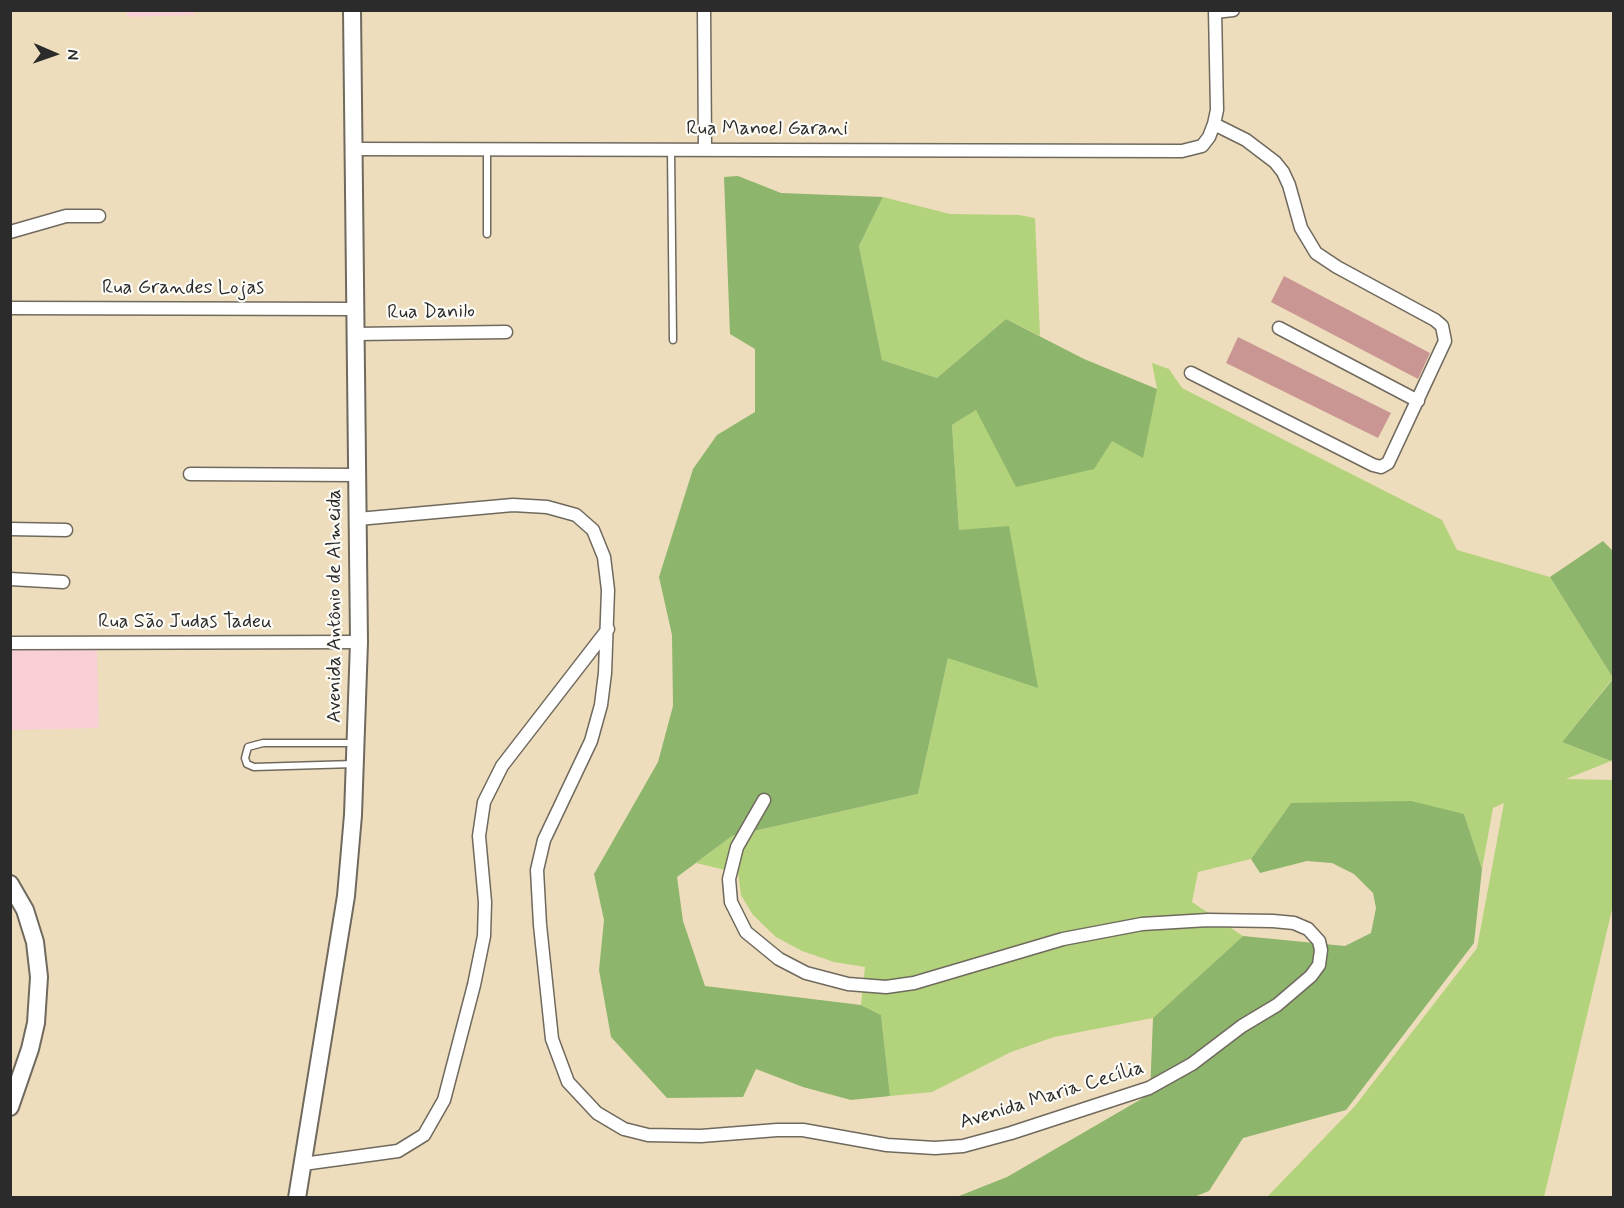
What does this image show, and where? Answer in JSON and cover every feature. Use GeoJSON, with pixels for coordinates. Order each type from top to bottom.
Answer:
{"type":"FeatureCollection","features":[{"type":"Feature","properties":{"kind":"street","name":"Avenida Antônio de Almeida"},"geometry":{"type":"LineString","coordinates":[[297,1197],[346,896],[353,815],[359,642],[352,10]]}},
{"type":"Feature","properties":{"kind":"street"},"geometry":{"type":"LineString","coordinates":[[704,10],[705,149]]}},
{"type":"Feature","properties":{"kind":"street"},"geometry":{"type":"LineString","coordinates":[[1191,373],[1377,467],[1385,466],[1443,347],[1445,335],[1442,326],[1435,320],[1337,267],[1316,253],[1300,228],[1289,184],[1283,172],[1275,162],[1246,140],[1214,124],[1217,110],[1215,11],[1233,10]]}},
{"type":"Feature","properties":{"kind":"street","name":"Rua Manoel Garani"},"geometry":{"type":"LineString","coordinates":[[352,149],[1182,151],[1202,146],[1209,137],[1214,124]]}},
{"type":"Feature","properties":{"kind":"street"},"geometry":{"type":"LineString","coordinates":[[10,232],[58,218],[99,216]]}},
{"type":"Feature","properties":{"kind":"street","name":"Rua Grandes Lojas"},"geometry":{"type":"LineString","coordinates":[[10,308],[355,309]]}},
{"type":"Feature","properties":{"kind":"street"},"geometry":{"type":"LineString","coordinates":[[1279,328],[1418,401]]}},
{"type":"Feature","properties":{"kind":"street","name":"Rua Danilo"},"geometry":{"type":"LineString","coordinates":[[355,334],[506,332]]}},
{"type":"Feature","properties":{"kind":"street"},"geometry":{"type":"LineString","coordinates":[[190,474],[357,475]]}},
{"type":"Feature","properties":{"kind":"street","name":"Avenida Maria Cecília"},"geometry":{"type":"LineString","coordinates":[[358,519],[513,505],[547,507],[576,515],[593,530],[604,557],[608,590],[608,629],[601,705],[591,741],[544,840],[537,870],[540,925],[552,1039],[568,1082],[597,1113],[624,1129],[648,1135],[701,1136],[803,1130],[888,1145],[935,1148],[963,1146],[1149,1089],[1192,1064],[1242,1026],[1277,1005],[1311,976],[1319,965],[1321,950],[1319,941],[1308,929],[1301,926],[1273,921],[1208,920],[1142,924],[1063,939],[914,983],[886,987],[848,984],[806,973],[779,959],[746,932],[731,902],[729,879],[738,847],[764,800]]}},
{"type":"Feature","properties":{"kind":"street"},"geometry":{"type":"LineString","coordinates":[[10,529],[66,530]]}},
{"type":"Feature","properties":{"kind":"street"},"geometry":{"type":"LineString","coordinates":[[10,579],[63,582]]}},
{"type":"Feature","properties":{"kind":"street"},"geometry":{"type":"LineString","coordinates":[[303,1164],[398,1151],[424,1135],[444,1100],[474,985],[484,936],[485,902],[479,836],[484,802],[502,766],[608,629]]}},
{"type":"Feature","properties":{"kind":"street","name":"Rua São Judas Tadeu"},"geometry":{"type":"LineString","coordinates":[[10,643],[359,642]]}},
{"type":"Feature","properties":{"kind":"street"},"geometry":{"type":"LineString","coordinates":[[10,1107],[30,1049],[36,1023],[39,977],[35,942],[25,910],[12,888]]}},
{"type":"Feature","properties":{"kind":"lane"},"geometry":{"type":"LineString","coordinates":[[671,149],[673,340]]}},
{"type":"Feature","properties":{"kind":"lane"},"geometry":{"type":"LineString","coordinates":[[487,151],[487,234]]}},
{"type":"Feature","properties":{"kind":"lane"},"geometry":{"type":"LineString","coordinates":[[355,764],[254,767],[247,764],[245,758],[248,747],[263,743],[356,743]]}},
{"type":"Feature","properties":{"kind":"shaded area"},"geometry":{"type":"Polygon","coordinates":[[[127,11],[194,11],[194,15],[127,17],[127,11]]]}},
{"type":"Feature","properties":{"kind":"shaded area"},"geometry":{"type":"Polygon","coordinates":[[[97,648],[99,728],[11,730],[10,650],[97,648]]]}},
{"type":"Feature","properties":{"kind":"green space"},"geometry":{"type":"Polygon","coordinates":[[[738,176],[781,193],[883,197],[859,246],[882,360],[937,378],[1006,319],[1084,359],[1157,389],[1143,458],[1112,441],[1094,469],[1016,487],[976,410],[952,425],[959,530],[1009,526],[1038,688],[948,658],[918,794],[732,836],[677,877],[683,921],[705,986],[861,1005],[881,1015],[890,1096],[851,1100],[803,1087],[756,1069],[743,1097],[667,1098],[611,1037],[599,970],[604,920],[594,874],[658,762],[673,706],[672,635],[659,577],[693,469],[717,435],[755,412],[755,349],[730,334],[724,177],[738,176]]]}},
{"type":"Feature","properties":{"kind":"green space"},"geometry":{"type":"Polygon","coordinates":[[[883,197],[950,214],[1019,215],[1035,218],[1040,336],[1006,319],[937,378],[882,360],[859,246],[883,197]]]}},
{"type":"Feature","properties":{"kind":"green space"},"geometry":{"type":"Polygon","coordinates":[[[1152,363],[1169,369],[1182,388],[1442,520],[1457,550],[1550,577],[1613,678],[1562,742],[1611,761],[1566,779],[1613,780],[1614,901],[1544,1197],[1267,1197],[1355,1106],[1477,948],[1504,803],[1493,808],[1482,869],[1464,814],[1291,803],[1251,859],[1198,872],[1192,902],[1243,936],[1153,1018],[1054,1037],[1011,1052],[932,1092],[890,1096],[881,1015],[861,1005],[865,967],[834,962],[802,951],[776,937],[753,915],[741,895],[738,873],[696,863],[732,836],[918,794],[948,658],[959,530],[952,425],[976,410],[1112,441],[1157,389],[1152,363]]]}},
{"type":"Feature","properties":{"kind":"green space"},"geometry":{"type":"Polygon","coordinates":[[[1603,541],[1613,551],[1613,678],[1550,577],[1603,541]]]}},
{"type":"Feature","properties":{"kind":"green space"},"geometry":{"type":"Polygon","coordinates":[[[1613,679],[1614,759],[1611,761],[1562,742],[1613,679]]]}},
{"type":"Feature","properties":{"kind":"green space"},"geometry":{"type":"Polygon","coordinates":[[[1411,801],[1464,814],[1482,869],[1474,943],[1346,1110],[1243,1138],[1209,1191],[1194,1197],[954,1198],[1007,1177],[1150,1094],[1153,1018],[1243,936],[1345,946],[1371,933],[1376,908],[1373,893],[1354,874],[1332,863],[1307,861],[1260,873],[1251,859],[1291,803],[1411,801]]]}},
{"type":"Feature","properties":{"kind":"building"},"geometry":{"type":"Polygon","coordinates":[[[1284,276],[1430,353],[1418,379],[1271,302],[1284,276]]]}},
{"type":"Feature","properties":{"kind":"building"},"geometry":{"type":"Polygon","coordinates":[[[1238,337],[1391,413],[1378,438],[1226,363],[1238,337]]]}}]}
